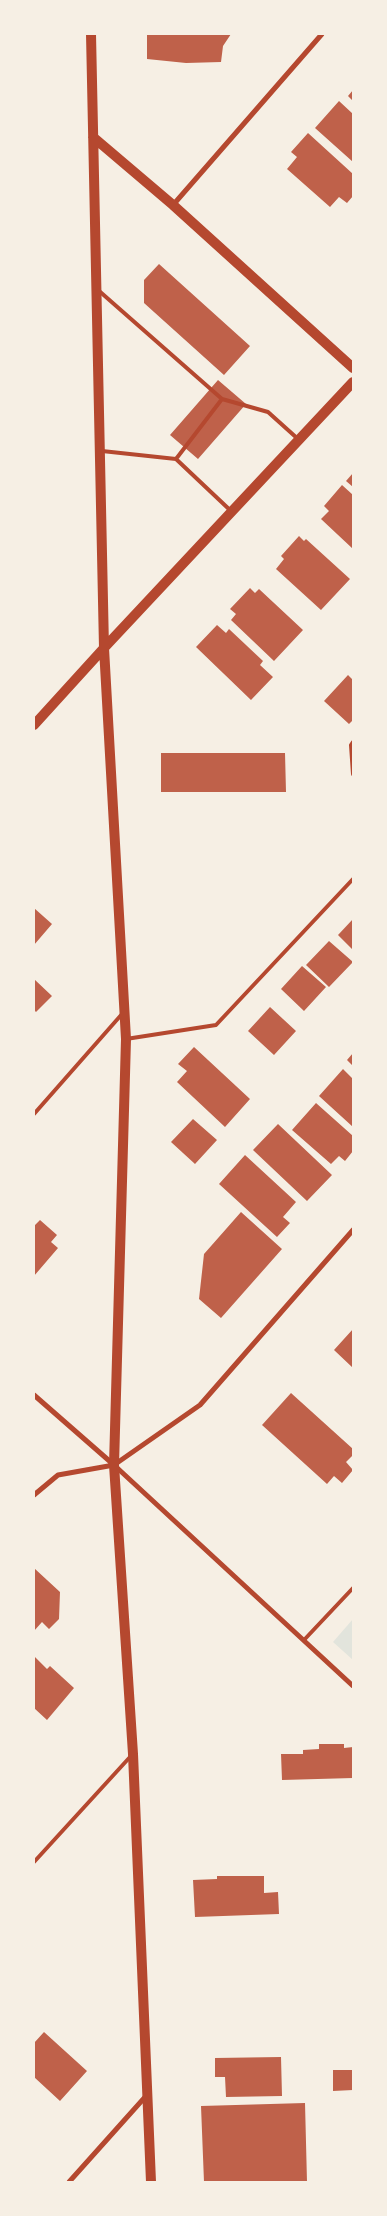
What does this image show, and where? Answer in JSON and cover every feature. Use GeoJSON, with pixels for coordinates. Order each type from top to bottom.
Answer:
{"type":"FeatureCollection","features":[{"type":"Feature","properties":{"kind":"main road"},"geometry":{"type":"LineString","coordinates":[[91,34],[104,648],[126,1039],[114,1465],[133,1754],[151,2182]]}},
{"type":"Feature","properties":{"kind":"main road"},"geometry":{"type":"LineString","coordinates":[[93,137],[173,205],[353,368]]}},
{"type":"Feature","properties":{"kind":"main road"},"geometry":{"type":"LineString","coordinates":[[34,726],[104,648],[353,382]]}},
{"type":"Feature","properties":{"kind":"street"},"geometry":{"type":"LineString","coordinates":[[173,205],[322,34]]}},
{"type":"Feature","properties":{"kind":"street"},"geometry":{"type":"LineString","coordinates":[[34,1495],[58,1475],[114,1465],[200,1404],[353,1230]]}},
{"type":"Feature","properties":{"kind":"street"},"geometry":{"type":"LineString","coordinates":[[34,1395],[114,1465],[353,1686]]}},
{"type":"Feature","properties":{"kind":"street"},"geometry":{"type":"LineString","coordinates":[[69,2182],[146,2096]]}},
{"type":"Feature","properties":{"kind":"lane"},"geometry":{"type":"LineString","coordinates":[[96,288],[222,398],[268,412],[299,440]]}},
{"type":"Feature","properties":{"kind":"lane"},"geometry":{"type":"LineString","coordinates":[[176,459],[222,398]]}},
{"type":"Feature","properties":{"kind":"lane"},"geometry":{"type":"LineString","coordinates":[[100,451],[176,459],[232,512]]}},
{"type":"Feature","properties":{"kind":"lane"},"geometry":{"type":"LineString","coordinates":[[353,742],[351,745],[353,774]]}},
{"type":"Feature","properties":{"kind":"lane"},"geometry":{"type":"LineString","coordinates":[[126,1039],[216,1025],[353,880]]}},
{"type":"Feature","properties":{"kind":"lane"},"geometry":{"type":"LineString","coordinates":[[34,1114],[125,1010]]}},
{"type":"Feature","properties":{"kind":"lane"},"geometry":{"type":"LineString","coordinates":[[304,1640],[353,1588]]}},
{"type":"Feature","properties":{"kind":"lane"},"geometry":{"type":"LineString","coordinates":[[34,1862],[133,1754]]}},
{"type":"Feature","properties":{"kind":"shaded area"},"geometry":{"type":"Polygon","coordinates":[[[353,1619],[353,1660],[333,1642],[353,1619]]]}},
{"type":"Feature","properties":{"kind":"building"},"geometry":{"type":"Polygon","coordinates":[[[147,34],[231,34],[223,46],[221,62],[186,63],[147,59],[147,34]]]}},
{"type":"Feature","properties":{"kind":"building"},"geometry":{"type":"Polygon","coordinates":[[[353,90],[353,101],[348,96],[353,90]]]}},
{"type":"Feature","properties":{"kind":"building"},"geometry":{"type":"Polygon","coordinates":[[[339,101],[353,114],[353,162],[315,128],[339,101]]]}},
{"type":"Feature","properties":{"kind":"building"},"geometry":{"type":"Polygon","coordinates":[[[308,133],[353,174],[353,196],[347,203],[339,197],[330,207],[287,169],[297,157],[291,152],[308,133]]]}},
{"type":"Feature","properties":{"kind":"building"},"geometry":{"type":"Polygon","coordinates":[[[159,264],[250,346],[224,375],[144,303],[144,280],[159,264]]]}},
{"type":"Feature","properties":{"kind":"building"},"geometry":{"type":"Polygon","coordinates":[[[218,380],[246,404],[198,459],[170,435],[218,380]]]}},
{"type":"Feature","properties":{"kind":"building"},"geometry":{"type":"Polygon","coordinates":[[[353,473],[353,487],[346,481],[353,473]]]}},
{"type":"Feature","properties":{"kind":"building"},"geometry":{"type":"Polygon","coordinates":[[[342,485],[353,495],[353,549],[321,519],[329,511],[324,506],[342,485]]]}},
{"type":"Feature","properties":{"kind":"building"},"geometry":{"type":"Polygon","coordinates":[[[299,536],[304,541],[306,539],[350,579],[321,610],[276,569],[284,559],[281,556],[299,536]]]}},
{"type":"Feature","properties":{"kind":"building"},"geometry":{"type":"Polygon","coordinates":[[[250,588],[255,593],[259,589],[303,630],[274,661],[231,620],[236,614],[230,609],[250,588]]]}},
{"type":"Feature","properties":{"kind":"building"},"geometry":{"type":"Polygon","coordinates":[[[217,625],[226,633],[229,629],[263,661],[260,665],[273,677],[251,700],[196,647],[217,625]]]}},
{"type":"Feature","properties":{"kind":"building"},"geometry":{"type":"Polygon","coordinates":[[[348,675],[353,680],[353,720],[349,724],[324,701],[348,675]]]}},
{"type":"Feature","properties":{"kind":"building"},"geometry":{"type":"Polygon","coordinates":[[[161,753],[285,753],[286,792],[161,792],[161,753]]]}},
{"type":"Feature","properties":{"kind":"building"},"geometry":{"type":"Polygon","coordinates":[[[34,908],[52,924],[34,945],[34,908]]]}},
{"type":"Feature","properties":{"kind":"building"},"geometry":{"type":"Polygon","coordinates":[[[353,919],[353,950],[338,935],[353,919]]]}},
{"type":"Feature","properties":{"kind":"building"},"geometry":{"type":"Polygon","coordinates":[[[329,941],[353,962],[329,987],[306,965],[329,941]]]}},
{"type":"Feature","properties":{"kind":"building"},"geometry":{"type":"Polygon","coordinates":[[[302,966],[326,987],[304,1011],[281,989],[302,966]]]}},
{"type":"Feature","properties":{"kind":"building"},"geometry":{"type":"Polygon","coordinates":[[[34,979],[52,996],[36,1012],[34,1010],[34,979]]]}},
{"type":"Feature","properties":{"kind":"building"},"geometry":{"type":"Polygon","coordinates":[[[270,1007],[296,1031],[274,1055],[248,1031],[270,1007]]]}},
{"type":"Feature","properties":{"kind":"building"},"geometry":{"type":"Polygon","coordinates":[[[194,1047],[250,1099],[225,1127],[177,1082],[187,1071],[178,1064],[194,1047]]]}},
{"type":"Feature","properties":{"kind":"building"},"geometry":{"type":"Polygon","coordinates":[[[353,1053],[353,1066],[347,1060],[353,1053]]]}},
{"type":"Feature","properties":{"kind":"building"},"geometry":{"type":"Polygon","coordinates":[[[343,1069],[353,1079],[353,1127],[319,1096],[343,1069]]]}},
{"type":"Feature","properties":{"kind":"building"},"geometry":{"type":"Polygon","coordinates":[[[316,1103],[353,1136],[353,1151],[345,1161],[339,1156],[331,1164],[292,1130],[316,1103]]]}},
{"type":"Feature","properties":{"kind":"building"},"geometry":{"type":"Polygon","coordinates":[[[193,1119],[217,1140],[195,1164],[171,1142],[193,1119]]]}},
{"type":"Feature","properties":{"kind":"building"},"geometry":{"type":"Polygon","coordinates":[[[278,1124],[332,1175],[307,1201],[253,1150],[278,1124]]]}},
{"type":"Feature","properties":{"kind":"building"},"geometry":{"type":"Polygon","coordinates":[[[245,1155],[296,1202],[283,1217],[290,1223],[277,1237],[219,1184],[245,1155]]]}},
{"type":"Feature","properties":{"kind":"building"},"geometry":{"type":"Polygon","coordinates":[[[241,1212],[282,1249],[221,1318],[199,1299],[204,1254],[241,1212]]]}},
{"type":"Feature","properties":{"kind":"building"},"geometry":{"type":"Polygon","coordinates":[[[40,1220],[57,1235],[51,1242],[58,1248],[34,1276],[34,1224],[40,1220]]]}},
{"type":"Feature","properties":{"kind":"building"},"geometry":{"type":"Polygon","coordinates":[[[353,1329],[353,1368],[334,1350],[353,1329]]]}},
{"type":"Feature","properties":{"kind":"building"},"geometry":{"type":"Polygon","coordinates":[[[291,1393],[353,1449],[353,1455],[346,1462],[353,1470],[342,1483],[334,1476],[327,1484],[262,1425],[291,1393]]]}},
{"type":"Feature","properties":{"kind":"building"},"geometry":{"type":"Polygon","coordinates":[[[34,1568],[60,1592],[59,1619],[49,1629],[42,1622],[34,1631],[34,1568]]]}},
{"type":"Feature","properties":{"kind":"building"},"geometry":{"type":"Polygon","coordinates":[[[34,1656],[47,1669],[50,1666],[74,1688],[47,1720],[34,1708],[34,1656]]]}},
{"type":"Feature","properties":{"kind":"building"},"geometry":{"type":"Polygon","coordinates":[[[319,1744],[344,1744],[344,1748],[353,1747],[353,1778],[282,1780],[281,1754],[303,1754],[303,1750],[319,1749],[319,1744]]]}},
{"type":"Feature","properties":{"kind":"building"},"geometry":{"type":"Polygon","coordinates":[[[217,1876],[264,1876],[264,1893],[278,1892],[279,1914],[195,1917],[193,1880],[217,1879],[217,1876]]]}},
{"type":"Feature","properties":{"kind":"building"},"geometry":{"type":"Polygon","coordinates":[[[44,2032],[87,2071],[60,2101],[34,2077],[34,2043],[44,2032]]]}},
{"type":"Feature","properties":{"kind":"building"},"geometry":{"type":"Polygon","coordinates":[[[281,2057],[282,2096],[226,2097],[225,2077],[215,2077],[215,2058],[281,2057]]]}},
{"type":"Feature","properties":{"kind":"building"},"geometry":{"type":"Polygon","coordinates":[[[333,2070],[353,2070],[353,2090],[333,2091],[333,2070]]]}},
{"type":"Feature","properties":{"kind":"building"},"geometry":{"type":"Polygon","coordinates":[[[305,2103],[307,2182],[204,2182],[201,2106],[305,2103]]]}}]}
